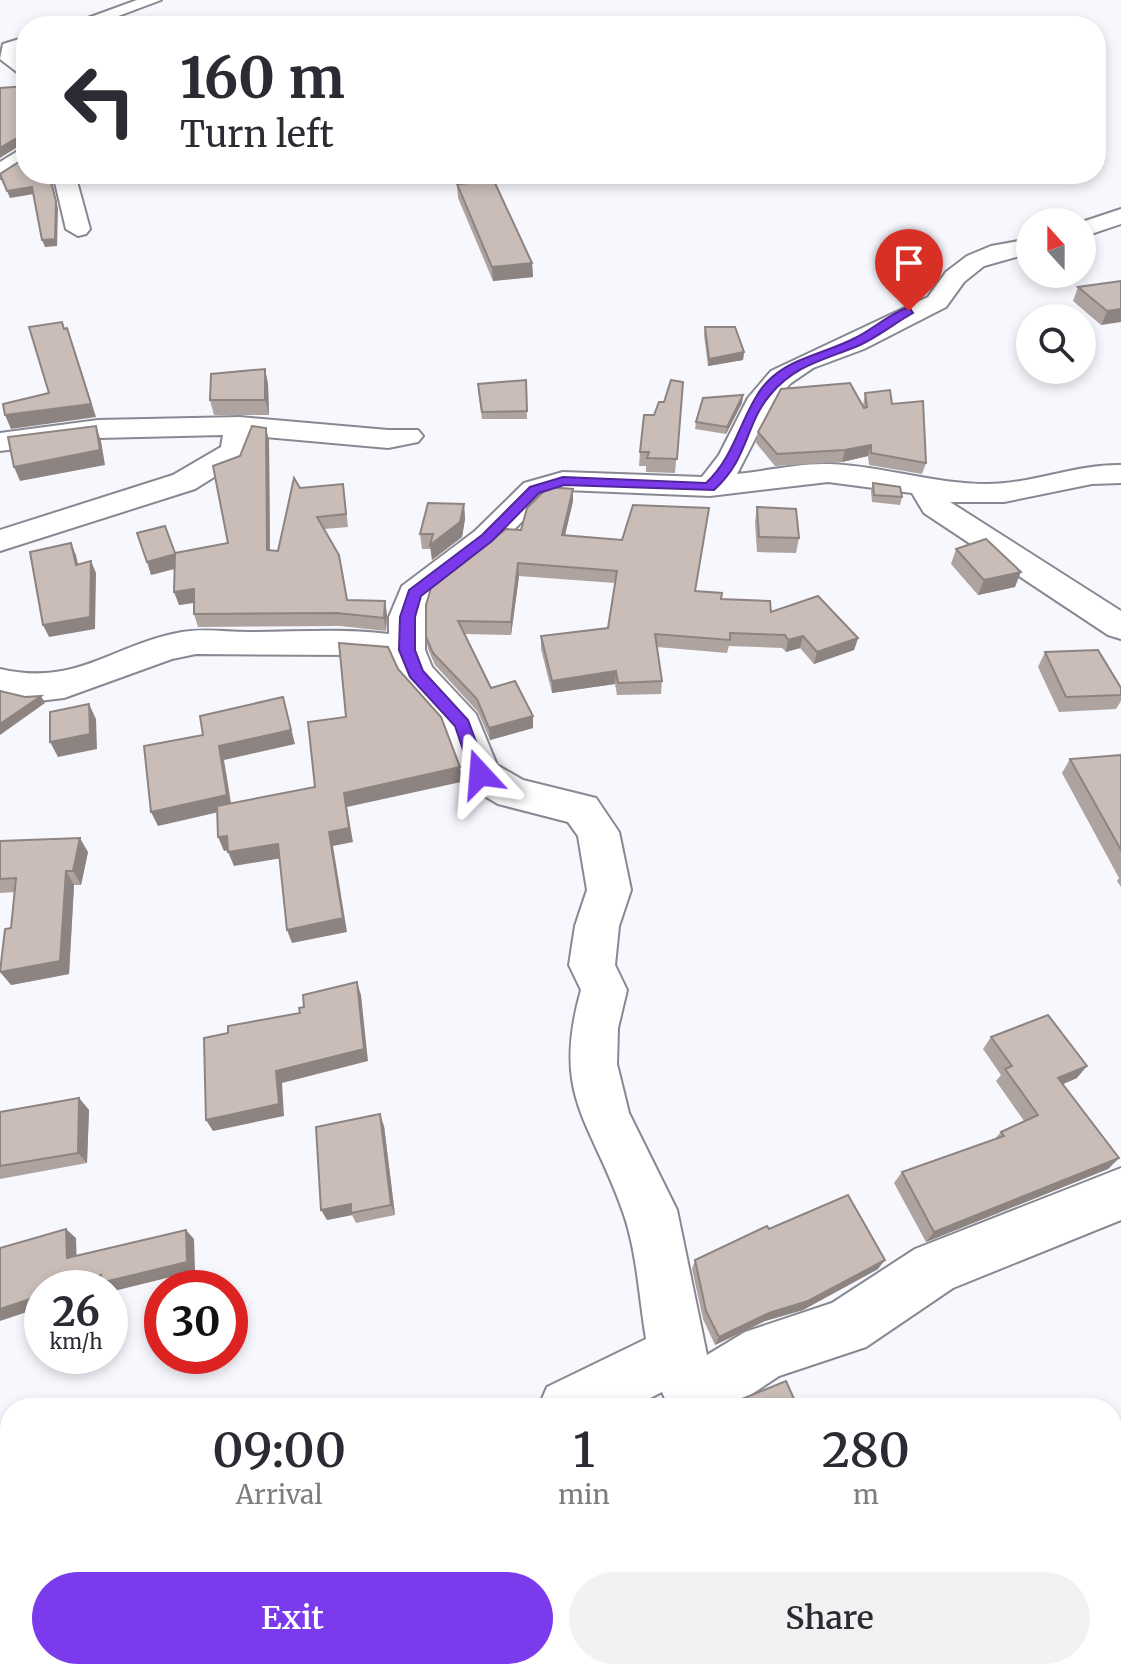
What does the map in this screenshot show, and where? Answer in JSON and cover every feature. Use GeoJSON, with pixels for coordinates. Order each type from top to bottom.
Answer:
{"type":"FeatureCollection","features":[{"type":"Feature","properties":{"kind":"street"},"geometry":{"type":"LineString","coordinates":[[105,16],[153,0]]}},
{"type":"Feature","properties":{"kind":"street"},"geometry":{"type":"LineString","coordinates":[[16,46],[9,48],[9,59],[16,65]]}},
{"type":"Feature","properties":{"kind":"street"},"geometry":{"type":"LineString","coordinates":[[0,172],[16,160]]}},
{"type":"Feature","properties":{"kind":"street"},"geometry":{"type":"LineString","coordinates":[[67,184],[78,229]]}},
{"type":"Feature","properties":{"kind":"street"},"geometry":{"type":"LineString","coordinates":[[1096,225],[1121,216]]}},
{"type":"Feature","properties":{"kind":"street"},"geometry":{"type":"LineString","coordinates":[[710,487],[728,470],[762,396],[788,370],[811,357],[857,342],[909,311],[937,302],[947,286],[976,258],[997,249],[1016,247]]}},
{"type":"Feature","properties":{"kind":"street"},"geometry":{"type":"LineString","coordinates":[[0,541],[184,482],[235,451],[240,426]]}},
{"type":"Feature","properties":{"kind":"street"},"geometry":{"type":"LineString","coordinates":[[0,442],[98,429],[240,426],[388,439],[408,436]]}},
{"type":"Feature","properties":{"kind":"street"},"geometry":{"type":"LineString","coordinates":[[929,491],[1002,493],[1051,486],[1093,472],[1121,474]]}},
{"type":"Feature","properties":{"kind":"street"},"geometry":{"type":"LineString","coordinates":[[688,1387],[650,1210],[605,1117],[593,1064],[594,1028],[604,990],[592,965],[597,926],[609,890],[598,832],[581,809],[512,793],[480,774],[462,724],[416,673],[407,650],[407,617],[414,594],[487,538],[535,490],[563,481],[710,487],[828,473],[921,485],[929,491],[935,506],[1037,569],[1071,596],[1121,627]]}},
{"type":"Feature","properties":{"kind":"street"},"geometry":{"type":"LineString","coordinates":[[0,682],[32,689],[74,682],[177,645],[208,640],[252,645],[311,640],[375,642],[407,650]]}},
{"type":"Feature","properties":{"kind":"street"},"geometry":{"type":"LineString","coordinates":[[625,1398],[688,1387],[765,1352],[846,1327],[934,1268],[1121,1194]]}},
{"type":"Feature","properties":{"kind":"building"},"geometry":{"type":"Polygon","coordinates":[[[16,87],[16,139],[0,148],[0,88],[16,87]]]}},
{"type":"Feature","properties":{"kind":"building"},"geometry":{"type":"Polygon","coordinates":[[[16,164],[16,184],[52,184],[56,201],[55,239],[42,240],[32,187],[7,191],[0,174],[16,164]]]}},
{"type":"Feature","properties":{"kind":"building"},"geometry":{"type":"Polygon","coordinates":[[[457,184],[495,184],[532,263],[492,267],[457,184]]]}},
{"type":"Feature","properties":{"kind":"building"},"geometry":{"type":"Polygon","coordinates":[[[1121,281],[1121,309],[1107,311],[1079,288],[1096,288],[1096,284],[1121,281]]]}},
{"type":"Feature","properties":{"kind":"building"},"geometry":{"type":"Polygon","coordinates":[[[62,322],[64,329],[67,328],[91,404],[5,415],[3,404],[49,393],[29,327],[62,322]]]}},
{"type":"Feature","properties":{"kind":"building"},"geometry":{"type":"Polygon","coordinates":[[[705,327],[735,327],[744,352],[709,359],[705,327]]]}},
{"type":"Feature","properties":{"kind":"building"},"geometry":{"type":"Polygon","coordinates":[[[265,369],[265,400],[210,400],[211,374],[265,369]]]}},
{"type":"Feature","properties":{"kind":"building"},"geometry":{"type":"Polygon","coordinates":[[[526,380],[527,411],[482,412],[478,384],[526,380]]]}},
{"type":"Feature","properties":{"kind":"building"},"geometry":{"type":"Polygon","coordinates":[[[671,380],[683,382],[677,459],[647,458],[649,452],[640,452],[644,415],[654,415],[659,402],[664,402],[671,380]]]}},
{"type":"Feature","properties":{"kind":"building"},"geometry":{"type":"Polygon","coordinates":[[[850,383],[864,408],[867,407],[865,393],[890,390],[892,404],[923,401],[926,463],[871,453],[871,445],[845,450],[777,454],[758,432],[781,389],[850,383]]]}},
{"type":"Feature","properties":{"kind":"building"},"geometry":{"type":"Polygon","coordinates":[[[743,395],[727,427],[696,422],[703,398],[743,395]]]}},
{"type":"Feature","properties":{"kind":"building"},"geometry":{"type":"Polygon","coordinates":[[[96,426],[100,450],[14,467],[8,437],[96,426]]]}},
{"type":"Feature","properties":{"kind":"building"},"geometry":{"type":"Polygon","coordinates":[[[252,426],[266,428],[267,550],[278,551],[294,478],[300,488],[343,484],[346,514],[317,517],[339,555],[347,600],[385,601],[384,618],[337,613],[194,614],[194,589],[174,592],[175,554],[147,562],[137,533],[165,526],[175,553],[228,543],[213,466],[240,456],[252,426]]]}},
{"type":"Feature","properties":{"kind":"building"},"geometry":{"type":"Polygon","coordinates":[[[873,483],[900,487],[902,497],[874,495],[873,483]]]}},
{"type":"Feature","properties":{"kind":"building"},"geometry":{"type":"Polygon","coordinates":[[[548,487],[573,489],[562,535],[622,540],[633,505],[709,508],[695,591],[722,593],[721,599],[770,601],[771,612],[818,596],[858,638],[817,652],[803,636],[788,640],[785,635],[730,633],[730,640],[655,634],[662,681],[618,683],[616,671],[552,681],[541,636],[608,628],[617,571],[518,563],[511,622],[458,621],[491,688],[515,681],[533,716],[489,728],[477,699],[433,653],[426,637],[426,605],[431,588],[506,529],[521,530],[527,508],[548,487]]]}},
{"type":"Feature","properties":{"kind":"building"},"geometry":{"type":"Polygon","coordinates":[[[428,503],[464,504],[460,522],[430,545],[433,534],[420,534],[428,503]]]}},
{"type":"Feature","properties":{"kind":"building"},"geometry":{"type":"Polygon","coordinates":[[[757,507],[796,509],[799,538],[759,537],[757,507]]]}},
{"type":"Feature","properties":{"kind":"building"},"geometry":{"type":"Polygon","coordinates":[[[986,539],[1021,572],[984,580],[956,549],[986,539]]]}},
{"type":"Feature","properties":{"kind":"building"},"geometry":{"type":"Polygon","coordinates":[[[71,543],[76,565],[91,561],[90,617],[43,625],[30,552],[71,543]]]}},
{"type":"Feature","properties":{"kind":"building"},"geometry":{"type":"Polygon","coordinates":[[[339,643],[388,647],[398,669],[441,717],[460,767],[344,793],[349,828],[329,832],[343,918],[287,930],[278,844],[228,852],[227,836],[218,837],[217,806],[315,787],[308,722],[346,717],[339,643]]]}},
{"type":"Feature","properties":{"kind":"building"},"geometry":{"type":"Polygon","coordinates":[[[1098,650],[1121,688],[1121,695],[1066,697],[1045,652],[1098,650]]]}},
{"type":"Feature","properties":{"kind":"building"},"geometry":{"type":"Polygon","coordinates":[[[0,691],[25,697],[41,696],[0,724],[0,691]]]}},
{"type":"Feature","properties":{"kind":"building"},"geometry":{"type":"Polygon","coordinates":[[[283,697],[291,730],[219,746],[227,795],[151,812],[144,746],[203,735],[200,716],[283,697]]]}},
{"type":"Feature","properties":{"kind":"building"},"geometry":{"type":"Polygon","coordinates":[[[89,704],[90,734],[50,742],[50,712],[89,704]]]}},
{"type":"Feature","properties":{"kind":"building"},"geometry":{"type":"Polygon","coordinates":[[[1121,755],[1121,850],[1070,759],[1121,755]]]}},
{"type":"Feature","properties":{"kind":"building"},"geometry":{"type":"Polygon","coordinates":[[[80,838],[73,871],[66,871],[60,961],[0,972],[5,929],[11,928],[16,878],[0,879],[0,841],[80,838]]]}},
{"type":"Feature","properties":{"kind":"building"},"geometry":{"type":"Polygon","coordinates":[[[357,982],[364,1049],[276,1071],[279,1104],[206,1120],[204,1038],[228,1033],[228,1026],[300,1013],[299,1008],[304,1007],[303,995],[357,982]]]}},
{"type":"Feature","properties":{"kind":"building"},"geometry":{"type":"Polygon","coordinates":[[[1048,1015],[1087,1066],[1058,1078],[1119,1158],[934,1232],[902,1172],[1004,1136],[1001,1132],[1038,1115],[1005,1069],[1012,1066],[991,1037],[1048,1015]]]}},
{"type":"Feature","properties":{"kind":"building"},"geometry":{"type":"Polygon","coordinates":[[[79,1098],[78,1153],[0,1166],[0,1112],[79,1098]]]}},
{"type":"Feature","properties":{"kind":"building"},"geometry":{"type":"Polygon","coordinates":[[[380,1114],[391,1205],[351,1213],[351,1204],[321,1210],[316,1127],[380,1114]]]}},
{"type":"Feature","properties":{"kind":"building"},"geometry":{"type":"Polygon","coordinates":[[[848,1195],[885,1260],[808,1301],[769,1313],[719,1337],[706,1311],[695,1260],[767,1226],[769,1229],[848,1195]]]}},
{"type":"Feature","properties":{"kind":"building"},"geometry":{"type":"Polygon","coordinates":[[[66,1229],[67,1258],[186,1230],[187,1262],[128,1276],[128,1270],[24,1270],[24,1301],[0,1309],[0,1248],[66,1229]]]}},
{"type":"Feature","properties":{"kind":"building"},"geometry":{"type":"Polygon","coordinates":[[[786,1381],[794,1398],[744,1398],[786,1381]]]}},
{"type":"Feature","properties":{"kind":"route"},"geometry":{"type":"LineString","coordinates":[[480,774],[462,724],[416,673],[407,650],[407,617],[414,594],[487,538],[535,490],[563,481],[710,487],[728,470],[762,396],[788,370],[811,357],[857,342],[909,311]]}}]}
